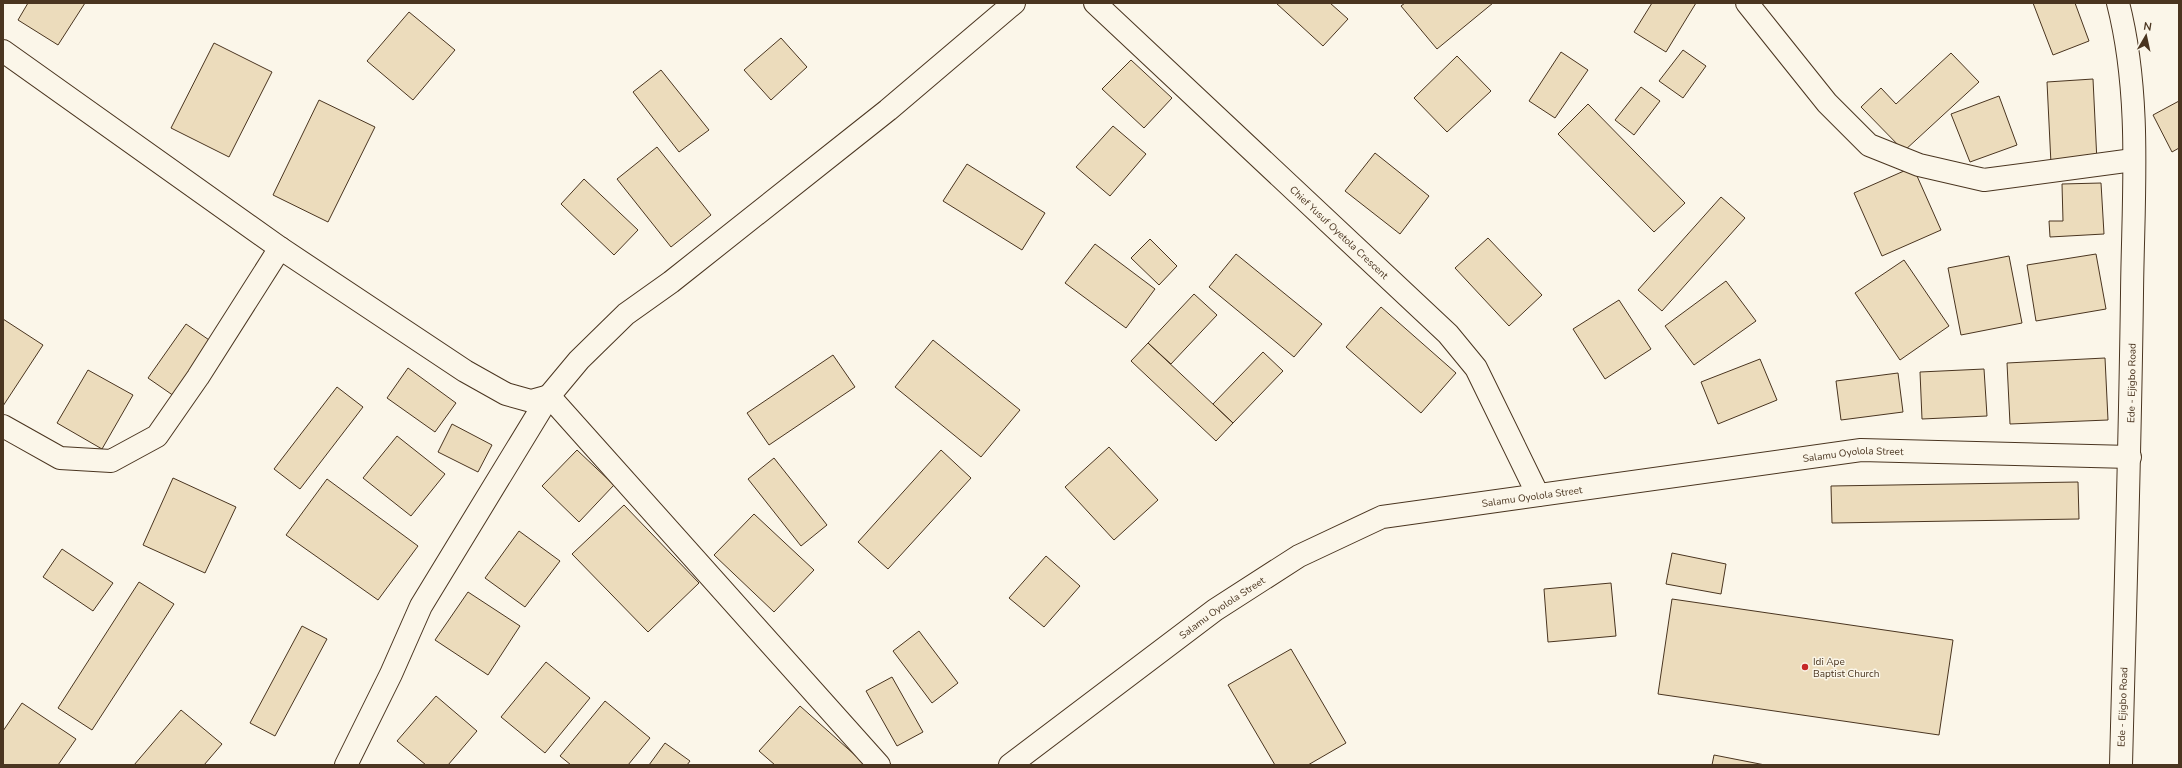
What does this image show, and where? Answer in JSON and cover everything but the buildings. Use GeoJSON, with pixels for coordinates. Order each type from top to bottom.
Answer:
{"type":"FeatureCollection","features":[{"type":"Feature","properties":{"kind":"street"},"geometry":{"type":"LineString","coordinates":[[346,765],[421,606],[549,396],[579,360],[626,314],[671,282],[888,110],[1014,3]]}},
{"type":"Feature","properties":{"kind":"street","name":"Chief Yusuf Oyetola Crescent"},"geometry":{"type":"LineString","coordinates":[[1095,3],[1448,334],[1476,368],[1538,496]]}},
{"type":"Feature","properties":{"kind":"street"},"geometry":{"type":"LineString","coordinates":[[1747,3],[1827,103],[1869,145],[1876,148],[1919,165],[1984,180],[2134,160]]}},
{"type":"Feature","properties":{"kind":"street","name":"Ede - Ejigbo Road"},"geometry":{"type":"LineString","coordinates":[[2118,3],[2130,62],[2134,160],[2130,457],[2120,765]]}},
{"type":"Feature","properties":{"kind":"street"},"geometry":{"type":"LineString","coordinates":[[3,51],[280,248],[465,371],[499,390],[531,401],[549,396]]}},
{"type":"Feature","properties":{"kind":"street"},"geometry":{"type":"LineString","coordinates":[[3,426],[60,458],[111,461],[157,436],[198,377],[280,248]]}},
{"type":"Feature","properties":{"kind":"street"},"geometry":{"type":"LineString","coordinates":[[549,396],[879,765]]}},
{"type":"Feature","properties":{"kind":"street","name":"Salamu Oyolola Street"},"geometry":{"type":"LineString","coordinates":[[1010,765],[1215,610],[1299,556],[1382,517],[1861,450],[2130,457]]}},
{"type":"Feature","properties":{"kind":"place","name":"Idi Ape Baptist Church"},"geometry":{"type":"Point","coordinates":[1805,667]}}]}
